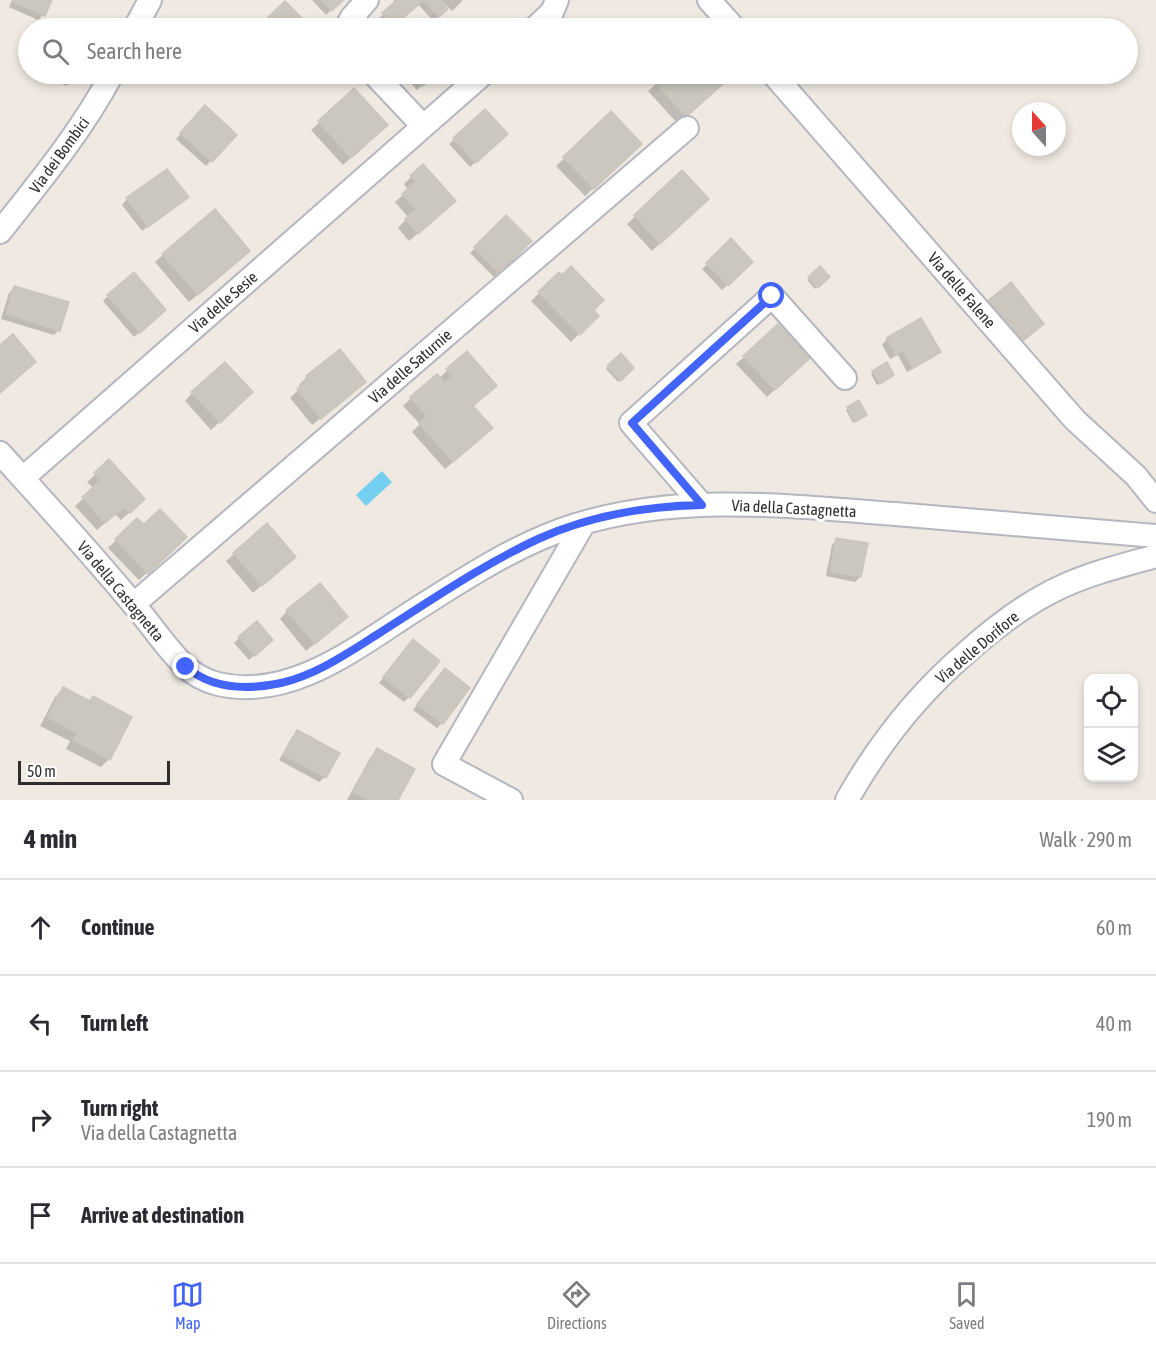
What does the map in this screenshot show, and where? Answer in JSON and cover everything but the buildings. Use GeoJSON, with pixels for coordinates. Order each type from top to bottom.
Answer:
{"type":"FeatureCollection","features":[{"type":"Feature","properties":{"kind":"street"},"geometry":{"type":"LineString","coordinates":[[140,18],[150,0]]}},
{"type":"Feature","properties":{"kind":"street"},"geometry":{"type":"LineString","coordinates":[[351,18],[367,0]]}},
{"type":"Feature","properties":{"kind":"street"},"geometry":{"type":"LineString","coordinates":[[548,18],[556,6],[557,0]]}},
{"type":"Feature","properties":{"kind":"street"},"geometry":{"type":"LineString","coordinates":[[709,0],[725,18]]}},
{"type":"Feature","properties":{"kind":"street","name":"Via dei Bombici"},"geometry":{"type":"LineString","coordinates":[[0,232],[69,143],[106,84]]}},
{"type":"Feature","properties":{"kind":"street"},"geometry":{"type":"LineString","coordinates":[[383,84],[423,126]]}},
{"type":"Feature","properties":{"kind":"street","name":"Via delle Sesie"},"geometry":{"type":"LineString","coordinates":[[23,477],[471,84]]}},
{"type":"Feature","properties":{"kind":"street","name":"Via delle Falene"},"geometry":{"type":"LineString","coordinates":[[782,84],[1075,420],[1136,476],[1156,501]]}},
{"type":"Feature","properties":{"kind":"street","name":"Via delle Saturnie"},"geometry":{"type":"LineString","coordinates":[[134,604],[687,128]]}},
{"type":"Feature","properties":{"kind":"street"},"geometry":{"type":"LineString","coordinates":[[702,505],[632,423],[772,296],[845,378]]}},
{"type":"Feature","properties":{"kind":"street","name":"Via della Castagnetta"},"geometry":{"type":"LineString","coordinates":[[0,453],[134,604],[182,664],[199,677],[225,685],[252,686],[280,683],[307,674],[337,659],[463,580],[518,549],[554,532],[648,509],[702,505],[814,508],[1156,536]]}},
{"type":"Feature","properties":{"kind":"street"},"geometry":{"type":"LineString","coordinates":[[511,800],[444,764],[584,523]]}},
{"type":"Feature","properties":{"kind":"street","name":"Via delle Dorifore"},"geometry":{"type":"LineString","coordinates":[[847,800],[874,754],[904,715],[930,686],[991,631],[1028,605],[1084,577],[1156,556]]}},
{"type":"Feature","properties":{"kind":"water"},"geometry":{"type":"Polygon","coordinates":[[[382,471],[392,482],[366,506],[356,495],[382,471]]]}},
{"type":"Feature","properties":{"kind":"route"},"geometry":{"type":"LineString","coordinates":[[186,667],[199,677],[219,685],[252,686],[286,682],[337,659],[463,580],[554,532],[620,514],[674,506],[702,505],[632,423],[772,296]]}}]}
